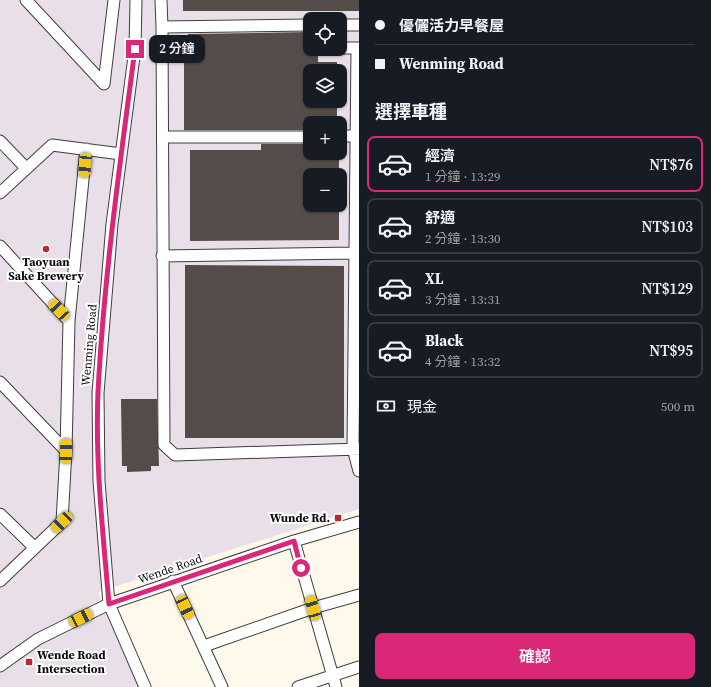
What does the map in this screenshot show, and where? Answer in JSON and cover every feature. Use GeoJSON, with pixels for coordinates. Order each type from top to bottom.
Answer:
{"type":"FeatureCollection","features":[{"type":"Feature","properties":{"kind":"street"},"geometry":{"type":"LineString","coordinates":[[30,1],[104,84],[114,0]]}},
{"type":"Feature","properties":{"kind":"street","name":"Wenming Road"},"geometry":{"type":"LineString","coordinates":[[136,0],[135,49],[112,224],[98,393],[99,481],[109,604],[145,687]]}},
{"type":"Feature","properties":{"kind":"street"},"geometry":{"type":"LineString","coordinates":[[161,0],[164,445],[175,455],[356,449]]}},
{"type":"Feature","properties":{"kind":"street"},"geometry":{"type":"LineString","coordinates":[[162,28],[303,25]]}},
{"type":"Feature","properties":{"kind":"street"},"geometry":{"type":"LineString","coordinates":[[347,25],[359,25]]}},
{"type":"Feature","properties":{"kind":"street"},"geometry":{"type":"LineString","coordinates":[[347,48],[358,48],[354,253],[356,449],[359,471]]}},
{"type":"Feature","properties":{"kind":"street"},"geometry":{"type":"LineString","coordinates":[[347,136],[356,136]]}},
{"type":"Feature","properties":{"kind":"street"},"geometry":{"type":"LineString","coordinates":[[163,137],[303,137]]}},
{"type":"Feature","properties":{"kind":"street"},"geometry":{"type":"LineString","coordinates":[[0,140],[26,168]]}},
{"type":"Feature","properties":{"kind":"street"},"geometry":{"type":"LineString","coordinates":[[0,193],[52,145],[121,154]]}},
{"type":"Feature","properties":{"kind":"street"},"geometry":{"type":"LineString","coordinates":[[0,581],[62,522],[66,451],[69,321],[86,149]]}},
{"type":"Feature","properties":{"kind":"street"},"geometry":{"type":"LineString","coordinates":[[0,246],[69,321]]}},
{"type":"Feature","properties":{"kind":"street"},"geometry":{"type":"LineString","coordinates":[[162,256],[354,253]]}},
{"type":"Feature","properties":{"kind":"street"},"geometry":{"type":"LineString","coordinates":[[0,382],[66,451]]}},
{"type":"Feature","properties":{"kind":"street"},"geometry":{"type":"LineString","coordinates":[[0,514],[35,548]]}},
{"type":"Feature","properties":{"kind":"street","name":"Wende Road"},"geometry":{"type":"LineString","coordinates":[[0,666],[38,639],[109,604],[294,541],[359,522]]}},
{"type":"Feature","properties":{"kind":"street"},"geometry":{"type":"LineString","coordinates":[[294,541],[336,687]]}},
{"type":"Feature","properties":{"kind":"street"},"geometry":{"type":"LineString","coordinates":[[173,581],[222,687]]}},
{"type":"Feature","properties":{"kind":"street"},"geometry":{"type":"LineString","coordinates":[[204,646],[313,608],[359,595]]}},
{"type":"Feature","properties":{"kind":"street"},"geometry":{"type":"LineString","coordinates":[[298,687],[359,666]]}},
{"type":"Feature","properties":{"kind":"shaded area"},"geometry":{"type":"Polygon","coordinates":[[[0,0],[359,0],[359,509],[98,592],[139,687],[0,687],[0,0]]]}},
{"type":"Feature","properties":{"kind":"building"},"geometry":{"type":"Polygon","coordinates":[[[183,0],[359,0],[359,11],[183,11],[183,0]]]}},
{"type":"Feature","properties":{"kind":"building"},"geometry":{"type":"Polygon","coordinates":[[[303,32],[303,56],[318,56],[318,62],[337,62],[337,64],[303,64],[303,108],[337,108],[337,116],[303,116],[303,130],[184,130],[184,61],[188,61],[188,34],[303,32]]]}},
{"type":"Feature","properties":{"kind":"building"},"geometry":{"type":"Polygon","coordinates":[[[261,144],[303,144],[303,160],[339,160],[339,168],[303,168],[303,212],[339,212],[339,240],[190,241],[190,150],[261,150],[261,144]]]}},
{"type":"Feature","properties":{"kind":"building"},"geometry":{"type":"Polygon","coordinates":[[[185,265],[344,266],[344,438],[185,438],[185,265]]]}},
{"type":"Feature","properties":{"kind":"building"},"geometry":{"type":"Polygon","coordinates":[[[121,399],[157,399],[159,466],[151,466],[151,471],[127,472],[127,466],[122,466],[121,399]]]}},
{"type":"Feature","properties":{"kind":"place","name":"Taoyuan Sake Brewery"},"geometry":{"type":"Point","coordinates":[46,249]}},
{"type":"Feature","properties":{"kind":"place","name":"Wunde Rd."},"geometry":{"type":"Point","coordinates":[338,518]}},
{"type":"Feature","properties":{"kind":"place","name":"Wende Road Intersection"},"geometry":{"type":"Point","coordinates":[29,662]}},
{"type":"Feature","properties":{"kind":"route"},"geometry":{"type":"LineString","coordinates":[[135,49],[112,224],[98,393],[99,481],[109,604],[294,541],[301,568]]}}]}
